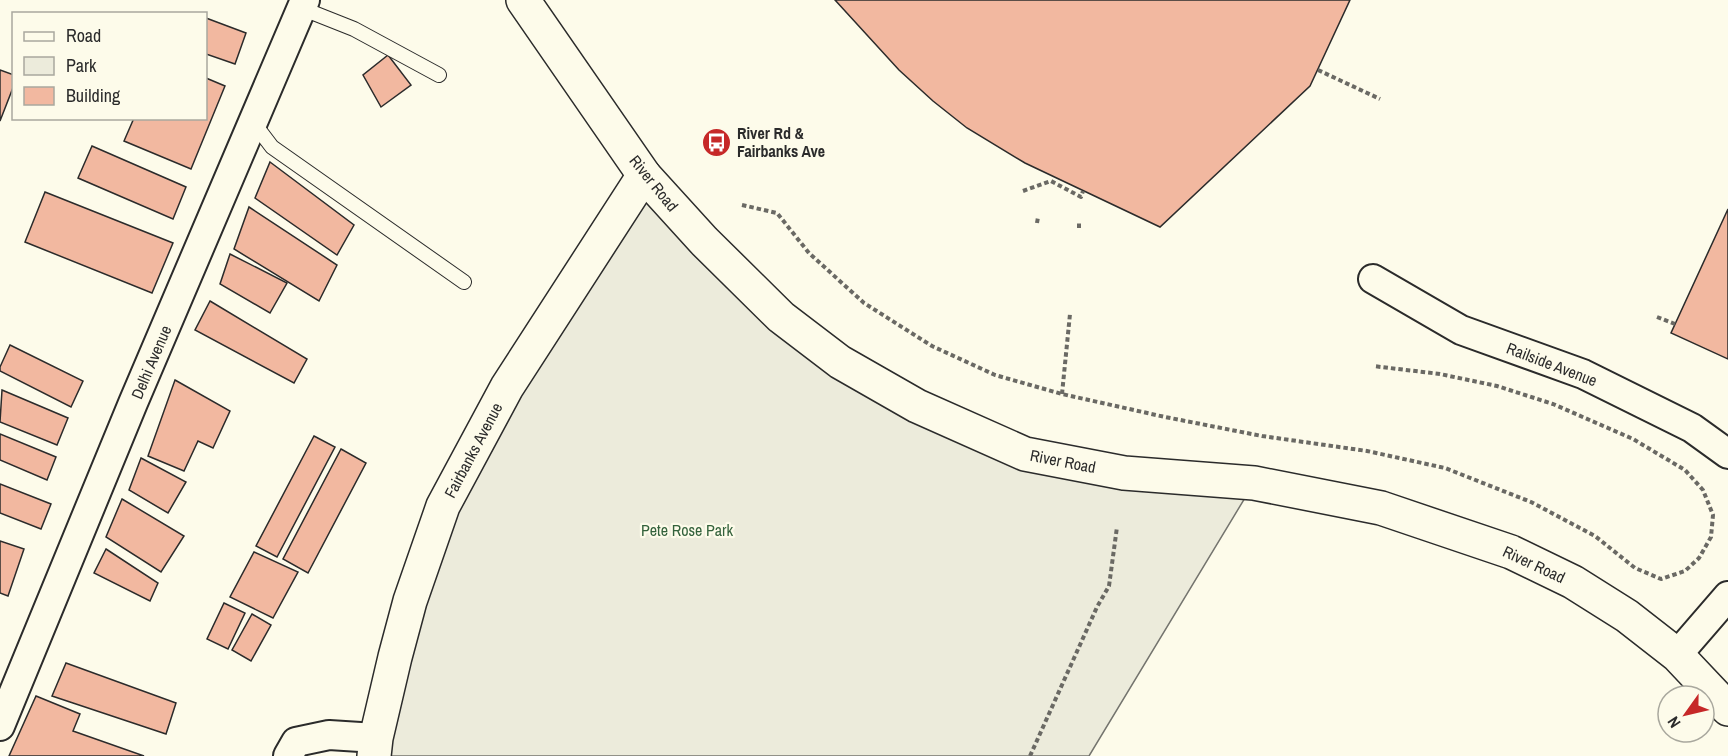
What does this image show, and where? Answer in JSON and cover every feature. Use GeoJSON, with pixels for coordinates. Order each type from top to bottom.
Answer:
{"type":"FeatureCollection","features":[{"type":"Feature","properties":{"kind":"main road","name":"River Road"},"geometry":{"type":"LineString","coordinates":[[523,0],[644,175],[704,242],[781,317],[840,362],[935,415],[1024,454],[1124,473],[1254,483],[1392,511],[1511,552],[1573,582],[1627,616],[1677,655],[1728,709]]}},
{"type":"Feature","properties":{"kind":"main road","name":"Fairbanks Avenue"},"geometry":{"type":"LineString","coordinates":[[375,747],[410,601],[443,506],[507,387],[644,175]]}},
{"type":"Feature","properties":{"kind":"street","name":"Delhi Avenue"},"geometry":{"type":"LineString","coordinates":[[0,726],[133,403],[303,4]]}},
{"type":"Feature","properties":{"kind":"street","name":"Railside Avenue"},"geometry":{"type":"LineString","coordinates":[[1373,279],[1461,330],[1583,374],[1692,428],[1728,454]]}},
{"type":"Feature","properties":{"kind":"street"},"geometry":{"type":"LineString","coordinates":[[1677,655],[1728,596]]}},
{"type":"Feature","properties":{"kind":"street"},"geometry":{"type":"LineString","coordinates":[[288,756],[296,742],[329,735],[375,747]]}},
{"type":"Feature","properties":{"kind":"lane"},"geometry":{"type":"LineString","coordinates":[[303,4],[439,75]]}},
{"type":"Feature","properties":{"kind":"lane"},"geometry":{"type":"LineString","coordinates":[[253,122],[272,147],[464,282]]}},
{"type":"Feature","properties":{"kind":"path"},"geometry":{"type":"LineString","coordinates":[[1318,70],[1380,99]]}},
{"type":"Feature","properties":{"kind":"path"},"geometry":{"type":"LineString","coordinates":[[1023,191],[1051,181],[1081,197],[1083,191]]}},
{"type":"Feature","properties":{"kind":"path"},"geometry":{"type":"LineString","coordinates":[[742,205],[777,213],[809,252],[864,303],[932,346],[995,375],[1062,394],[1164,417],[1262,436],[1368,451],[1445,468],[1531,502],[1595,536],[1635,568],[1661,579],[1685,571],[1699,558],[1711,537],[1713,515],[1703,490],[1685,470],[1633,439],[1553,404],[1497,386],[1373,366]]}},
{"type":"Feature","properties":{"kind":"path"},"geometry":{"type":"LineString","coordinates":[[1037,224],[1038,217]]}},
{"type":"Feature","properties":{"kind":"path"},"geometry":{"type":"LineString","coordinates":[[1079,221],[1079,228]]}},
{"type":"Feature","properties":{"kind":"path"},"geometry":{"type":"LineString","coordinates":[[1062,394],[1070,314]]}},
{"type":"Feature","properties":{"kind":"path"},"geometry":{"type":"LineString","coordinates":[[1657,316],[1676,324]]}},
{"type":"Feature","properties":{"kind":"path"},"geometry":{"type":"LineString","coordinates":[[1030,756],[1097,607],[1109,586],[1117,527]]}},
{"type":"Feature","properties":{"kind":"green space","name":"Pete Rose Park"},"geometry":{"type":"Polygon","coordinates":[[[644,175],[781,317],[953,423],[1254,483],[1089,756],[374,756],[443,506],[644,175]]]}},
{"type":"Feature","properties":{"kind":"building"},"geometry":{"type":"Polygon","coordinates":[[[835,0],[1350,0],[1310,86],[1160,227],[1025,163],[967,128],[899,70],[835,0]]]}},
{"type":"Feature","properties":{"kind":"building"},"geometry":{"type":"Polygon","coordinates":[[[207,18],[246,33],[235,64],[207,54],[207,18]]]}},
{"type":"Feature","properties":{"kind":"building"},"geometry":{"type":"Polygon","coordinates":[[[388,55],[411,85],[381,107],[363,75],[388,55]]]}},
{"type":"Feature","properties":{"kind":"building"},"geometry":{"type":"Polygon","coordinates":[[[0,70],[12,74],[12,90],[0,121],[0,70]]]}},
{"type":"Feature","properties":{"kind":"building"},"geometry":{"type":"Polygon","coordinates":[[[207,78],[225,86],[191,169],[124,141],[133,120],[207,120],[207,78]]]}},
{"type":"Feature","properties":{"kind":"building"},"geometry":{"type":"Polygon","coordinates":[[[92,146],[186,187],[173,219],[78,178],[92,146]]]}},
{"type":"Feature","properties":{"kind":"building"},"geometry":{"type":"Polygon","coordinates":[[[270,162],[354,225],[337,255],[255,198],[270,162]]]}},
{"type":"Feature","properties":{"kind":"building"},"geometry":{"type":"Polygon","coordinates":[[[45,192],[173,243],[152,293],[25,242],[45,192]]]}},
{"type":"Feature","properties":{"kind":"building"},"geometry":{"type":"Polygon","coordinates":[[[249,207],[337,265],[319,301],[234,249],[249,207]]]}},
{"type":"Feature","properties":{"kind":"building"},"geometry":{"type":"Polygon","coordinates":[[[1728,209],[1728,359],[1671,333],[1728,209]]]}},
{"type":"Feature","properties":{"kind":"building"},"geometry":{"type":"Polygon","coordinates":[[[230,254],[287,283],[270,313],[220,284],[230,254]]]}},
{"type":"Feature","properties":{"kind":"building"},"geometry":{"type":"Polygon","coordinates":[[[210,301],[307,359],[294,383],[195,330],[210,301]]]}},
{"type":"Feature","properties":{"kind":"building"},"geometry":{"type":"Polygon","coordinates":[[[10,345],[83,381],[71,407],[0,371],[10,345]]]}},
{"type":"Feature","properties":{"kind":"building"},"geometry":{"type":"Polygon","coordinates":[[[175,380],[230,411],[213,448],[198,441],[184,471],[148,456],[175,380]]]}},
{"type":"Feature","properties":{"kind":"building"},"geometry":{"type":"Polygon","coordinates":[[[2,390],[68,418],[57,445],[0,422],[2,390]]]}},
{"type":"Feature","properties":{"kind":"building"},"geometry":{"type":"Polygon","coordinates":[[[0,434],[56,457],[47,480],[0,460],[0,434]]]}},
{"type":"Feature","properties":{"kind":"building"},"geometry":{"type":"Polygon","coordinates":[[[314,436],[335,447],[277,557],[256,546],[314,436]]]}},
{"type":"Feature","properties":{"kind":"building"},"geometry":{"type":"Polygon","coordinates":[[[341,449],[366,463],[308,573],[283,559],[341,449]]]}},
{"type":"Feature","properties":{"kind":"building"},"geometry":{"type":"Polygon","coordinates":[[[141,458],[186,482],[168,513],[129,490],[141,458]]]}},
{"type":"Feature","properties":{"kind":"building"},"geometry":{"type":"Polygon","coordinates":[[[0,484],[51,504],[41,529],[0,513],[0,484]]]}},
{"type":"Feature","properties":{"kind":"building"},"geometry":{"type":"Polygon","coordinates":[[[122,499],[184,536],[161,572],[106,537],[122,499]]]}},
{"type":"Feature","properties":{"kind":"building"},"geometry":{"type":"Polygon","coordinates":[[[0,541],[24,549],[8,596],[0,593],[0,541]]]}},
{"type":"Feature","properties":{"kind":"building"},"geometry":{"type":"Polygon","coordinates":[[[106,549],[158,583],[150,601],[94,573],[106,549]]]}},
{"type":"Feature","properties":{"kind":"building"},"geometry":{"type":"Polygon","coordinates":[[[254,552],[298,572],[273,618],[230,597],[254,552]]]}},
{"type":"Feature","properties":{"kind":"building"},"geometry":{"type":"Polygon","coordinates":[[[224,603],[245,613],[228,649],[207,639],[224,603]]]}},
{"type":"Feature","properties":{"kind":"building"},"geometry":{"type":"Polygon","coordinates":[[[252,614],[271,625],[251,661],[232,650],[252,614]]]}},
{"type":"Feature","properties":{"kind":"building"},"geometry":{"type":"Polygon","coordinates":[[[66,663],[176,703],[166,734],[52,696],[66,663]]]}},
{"type":"Feature","properties":{"kind":"building"},"geometry":{"type":"Polygon","coordinates":[[[36,696],[80,714],[73,731],[144,756],[9,756],[36,696]]]}},
{"type":"Feature","properties":{"kind":"place","name":"River Rd & Fairbanks Ave"},"geometry":{"type":"Point","coordinates":[716,142]}}]}
